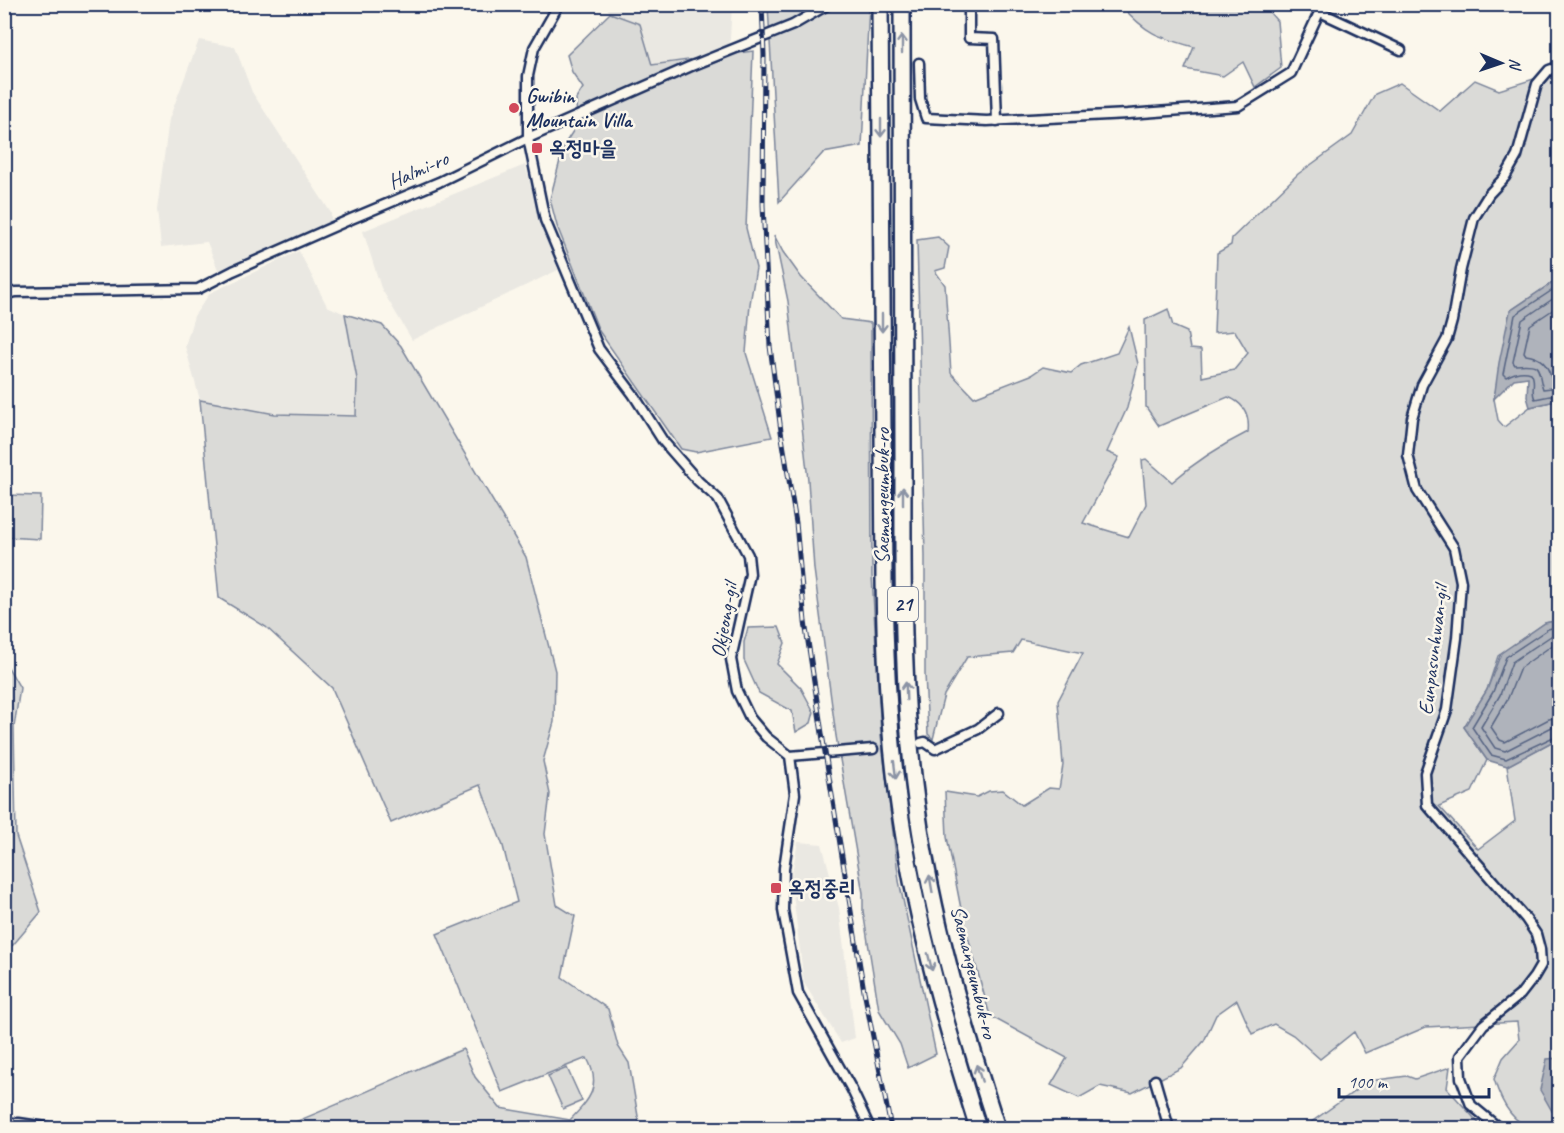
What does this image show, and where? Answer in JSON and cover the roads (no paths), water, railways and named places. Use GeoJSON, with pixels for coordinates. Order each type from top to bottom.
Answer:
{"type":"FeatureCollection","features":[{"type":"Feature","properties":{"kind":"highway","name":"Saemangeumbuk-ro"},"geometry":{"type":"LineString","coordinates":[[880,4],[885,663],[902,826],[929,957],[978,1128]]}},
{"type":"Feature","properties":{"kind":"highway","name":"Saemangeumbuk-ro"},"geometry":{"type":"LineString","coordinates":[[902,12],[903,597],[907,711],[917,809],[942,945],[997,1128]]}},
{"type":"Feature","properties":{"kind":"street","name":"Okjeong-gil"},"geometry":{"type":"LineString","coordinates":[[559,4],[534,48],[528,76],[528,138],[545,220],[599,349],[633,394],[663,441],[718,499],[748,555],[750,574],[731,659],[738,691],[750,718],[760,730],[790,756]]}},
{"type":"Feature","properties":{"kind":"street","name":"Halmi-ro"},"geometry":{"type":"LineString","coordinates":[[4,294],[114,289],[198,289],[233,271],[439,182],[528,138],[689,67],[793,25],[829,4]]}},
{"type":"Feature","properties":{"kind":"street"},"geometry":{"type":"LineString","coordinates":[[969,4],[969,38],[994,39],[997,121]]}},
{"type":"Feature","properties":{"kind":"street"},"geometry":{"type":"LineString","coordinates":[[919,63],[920,99],[926,118],[997,121],[1238,106],[1291,73],[1322,8],[1401,51]]}},
{"type":"Feature","properties":{"kind":"street","name":"Eunpasunhwan-gil"},"geometry":{"type":"LineString","coordinates":[[1499,1128],[1471,1105],[1461,1078],[1460,1056],[1483,1025],[1520,995],[1534,977],[1541,964],[1540,949],[1536,934],[1526,919],[1427,805],[1425,773],[1447,710],[1457,638],[1461,582],[1454,548],[1417,490],[1408,455],[1412,418],[1422,384],[1447,339],[1474,218],[1489,194],[1505,177],[1517,156],[1537,84],[1549,70],[1560,66]]}},
{"type":"Feature","properties":{"kind":"street"},"geometry":{"type":"LineString","coordinates":[[921,743],[925,742],[936,749],[978,729],[999,713]]}},
{"type":"Feature","properties":{"kind":"street"},"geometry":{"type":"LineString","coordinates":[[870,1128],[851,1088],[798,993],[783,910],[784,868],[795,794],[790,756],[873,749]]}},
{"type":"Feature","properties":{"kind":"street"},"geometry":{"type":"LineString","coordinates":[[1155,1080],[1167,1116],[1169,1128],[1166,1128]]}},
{"type":"Feature","properties":{"kind":"street"},"geometry":{"type":"LineString","coordinates":[[4,1123],[53,1128]]}},
{"type":"Feature","properties":{"kind":"water"},"geometry":{"type":"Polygon","coordinates":[[[1559,278],[1559,400],[1530,407],[1527,397],[1528,377],[1514,379],[1494,399],[1510,311],[1559,278]]]}},
{"type":"Feature","properties":{"kind":"water"},"geometry":{"type":"Polygon","coordinates":[[[1559,620],[1559,738],[1507,766],[1487,760],[1464,727],[1487,690],[1501,653],[1545,623],[1559,620]]]}},
{"type":"Feature","properties":{"kind":"water"},"geometry":{"type":"Polygon","coordinates":[[[1560,1058],[1559,1116],[1552,1111],[1540,1090],[1547,1059],[1560,1058]]]}},
{"type":"Feature","properties":{"kind":"tunnel"},"geometry":{"type":"LineString","coordinates":[[873,749],[911,744]]}},
{"type":"Feature","properties":{"kind":"railway"},"geometry":{"type":"LineString","coordinates":[[762,4],[763,205],[770,346],[796,523],[805,622],[823,740],[864,991],[891,1128]]}},
{"type":"Feature","properties":{"kind":"place","name":"Gwibin Mountain Villa"},"geometry":{"type":"Point","coordinates":[514,108]}},
{"type":"Feature","properties":{"kind":"place","name":"옥정마을"},"geometry":{"type":"Point","coordinates":[537,148]}},
{"type":"Feature","properties":{"kind":"place","name":"옥정중리"},"geometry":{"type":"Point","coordinates":[776,888]}}]}
